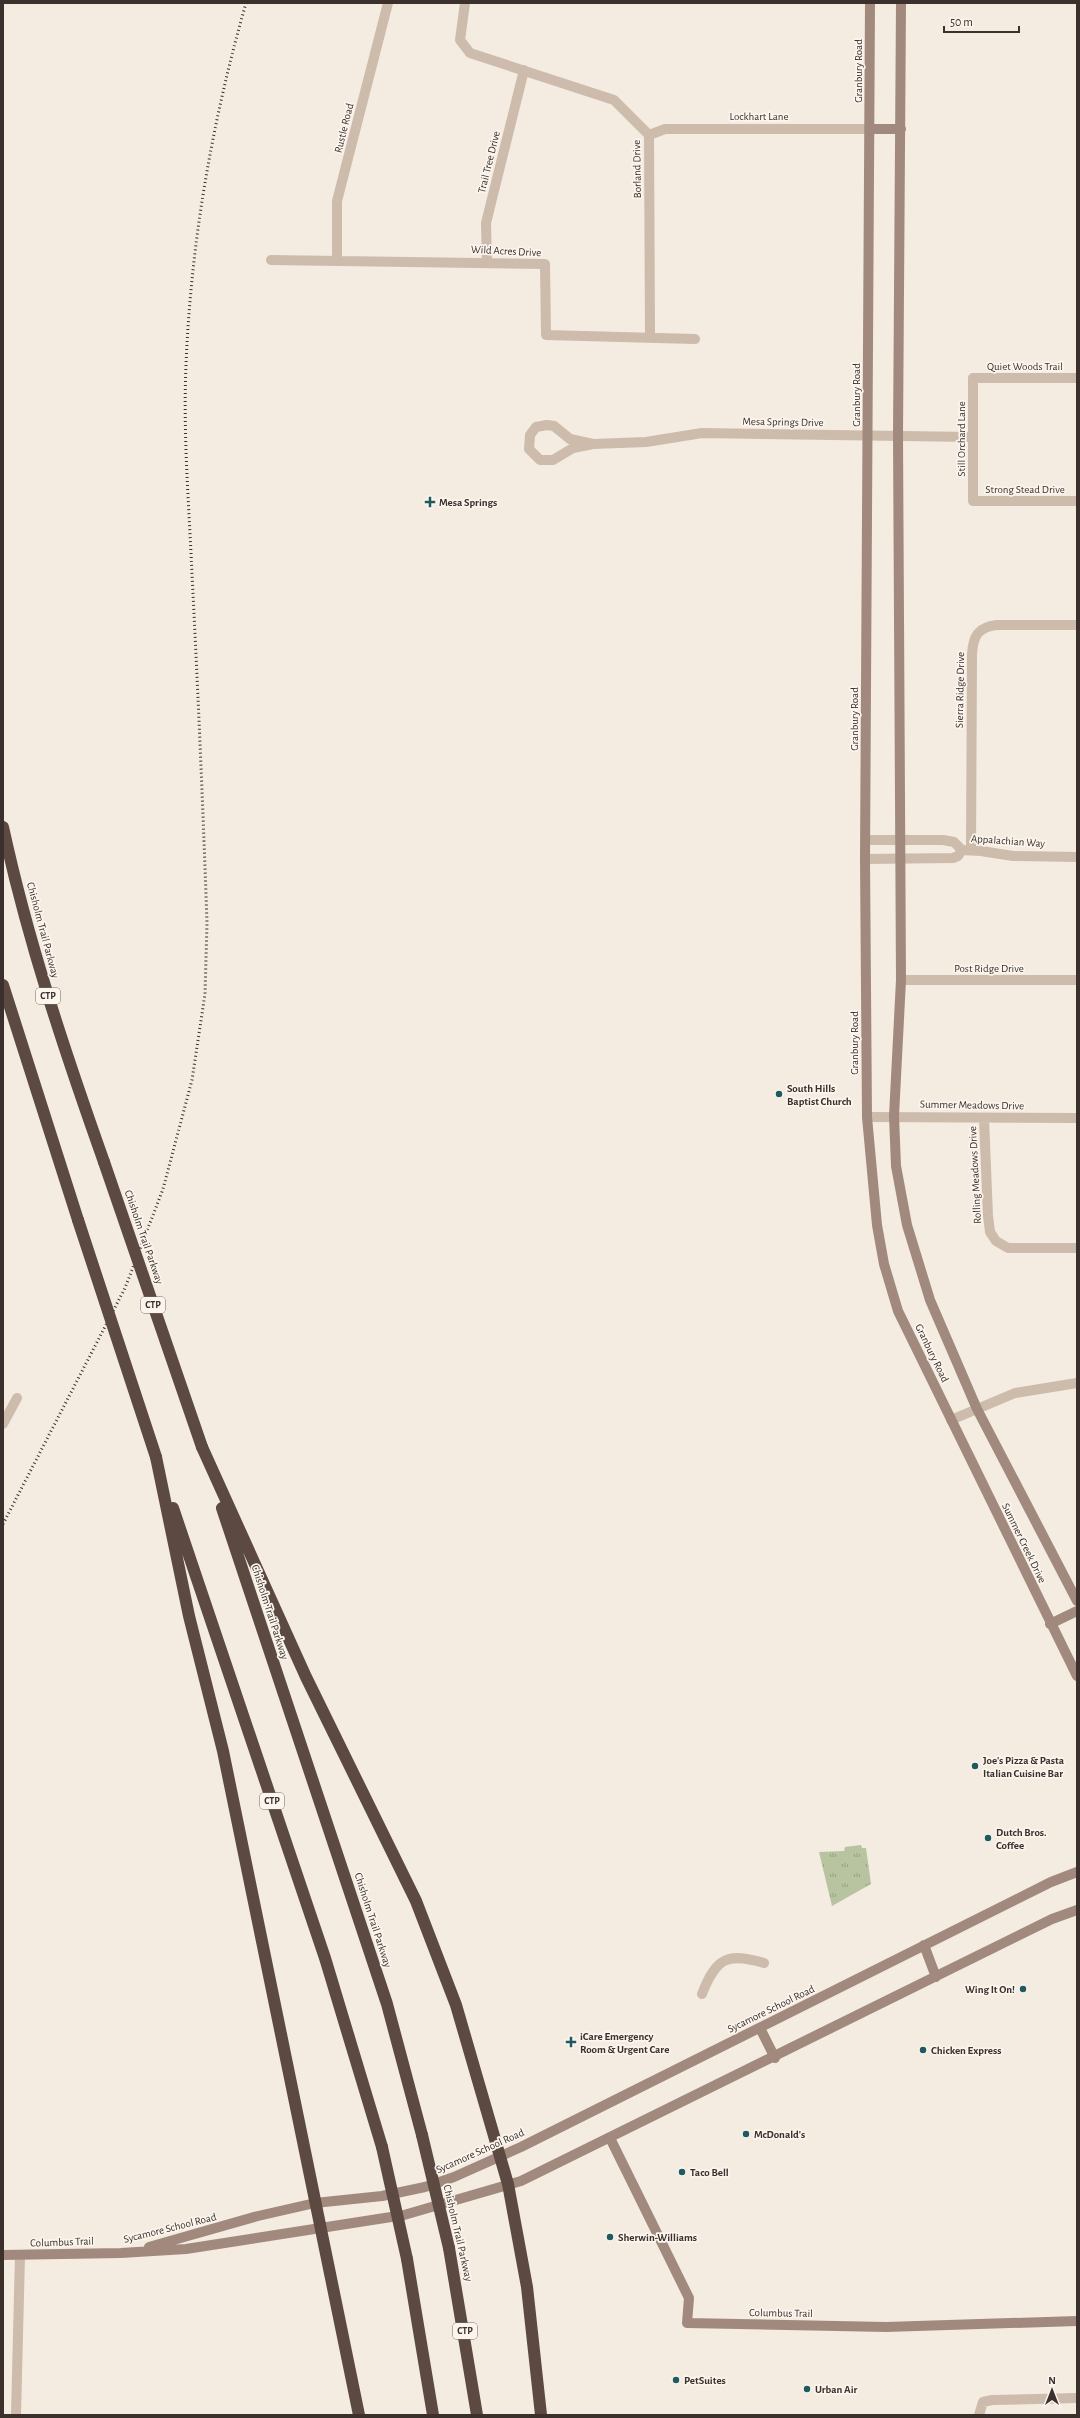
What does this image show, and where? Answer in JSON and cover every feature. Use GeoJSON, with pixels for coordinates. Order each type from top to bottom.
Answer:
{"type":"FeatureCollection","features":[{"type":"Feature","properties":{"kind":"highway","name":"Chisholm Trail Parkway"},"geometry":{"type":"LineString","coordinates":[[3,828],[45,986],[64,1050],[202,1447],[380,1982],[422,2135],[449,2248],[477,2415]]}},
{"type":"Feature","properties":{"kind":"highway","name":"CTP"},"geometry":{"type":"LineString","coordinates":[[3,985],[156,1457],[325,1958],[382,2147],[407,2259],[433,2415]]}},
{"type":"Feature","properties":{"kind":"highway"},"geometry":{"type":"LineString","coordinates":[[202,1447],[306,1677],[416,1901],[456,2005],[508,2184],[527,2287],[541,2415]]}},
{"type":"Feature","properties":{"kind":"highway"},"geometry":{"type":"LineString","coordinates":[[156,1457],[189,1616],[223,1751],[314,2203],[359,2415]]}},
{"type":"Feature","properties":{"kind":"main road","name":"Granbury Road"},"geometry":{"type":"LineString","coordinates":[[870,3],[865,859],[867,1117],[877,1225],[884,1264],[898,1311],[951,1420]]}},
{"type":"Feature","properties":{"kind":"main road","name":"Granbury Road"},"geometry":{"type":"LineString","coordinates":[[901,3],[898,436],[901,980],[894,1116],[896,1166],[907,1226],[930,1300],[977,1409]]}},
{"type":"Feature","properties":{"kind":"main road"},"geometry":{"type":"LineString","coordinates":[[870,128],[901,128]]}},
{"type":"Feature","properties":{"kind":"main road","name":"Summer Creek Drive"},"geometry":{"type":"LineString","coordinates":[[977,1409],[1077,1601]]}},
{"type":"Feature","properties":{"kind":"main road","name":"Summer Creek Drive"},"geometry":{"type":"LineString","coordinates":[[951,1420],[1050,1624],[1077,1676]]}},
{"type":"Feature","properties":{"kind":"main road"},"geometry":{"type":"LineString","coordinates":[[1050,1624],[1077,1611]]}},
{"type":"Feature","properties":{"kind":"main road","name":"Sycamore School Road"},"geometry":{"type":"LineString","coordinates":[[121,2253],[178,2240],[258,2216],[314,2203],[382,2196],[418,2189],[454,2177],[760,2028],[924,1945],[1077,1872]]}},
{"type":"Feature","properties":{"kind":"main road","name":"Sycamore School Road"},"geometry":{"type":"LineString","coordinates":[[121,2253],[186,2249],[418,2212],[521,2181],[539,2174],[775,2058],[1052,1919],[1077,1910]]}},
{"type":"Feature","properties":{"kind":"main road"},"geometry":{"type":"LineString","coordinates":[[924,1945],[936,1977]]}},
{"type":"Feature","properties":{"kind":"main road"},"geometry":{"type":"LineString","coordinates":[[760,2028],[775,2058]]}},
{"type":"Feature","properties":{"kind":"main road","name":"Columbus Trail"},"geometry":{"type":"LineString","coordinates":[[610,2138],[689,2298],[687,2323],[886,2327],[1077,2321]]}},
{"type":"Feature","properties":{"kind":"main road","name":"Columbus Trail"},"geometry":{"type":"LineString","coordinates":[[3,2254],[121,2253]]}},
{"type":"Feature","properties":{"kind":"street","name":"Rustle Road"},"geometry":{"type":"LineString","coordinates":[[337,260],[337,201],[388,3]]}},
{"type":"Feature","properties":{"kind":"street","name":"Borland Drive"},"geometry":{"type":"LineString","coordinates":[[465,3],[460,40],[470,53],[614,100],[649,135],[650,338]]}},
{"type":"Feature","properties":{"kind":"street","name":"Trail Tree Drive"},"geometry":{"type":"LineString","coordinates":[[487,262],[486,223],[524,70]]}},
{"type":"Feature","properties":{"kind":"street","name":"Lockhart Lane"},"geometry":{"type":"LineString","coordinates":[[649,135],[665,129],[870,128]]}},
{"type":"Feature","properties":{"kind":"street","name":"Wild Acres Drive"},"geometry":{"type":"LineString","coordinates":[[272,260],[545,264],[546,335],[694,339]]}},
{"type":"Feature","properties":{"kind":"street","name":"Quiet Woods Trail"},"geometry":{"type":"LineString","coordinates":[[974,378],[1077,378]]}},
{"type":"Feature","properties":{"kind":"street","name":"Still Orchard Lane"},"geometry":{"type":"LineString","coordinates":[[973,501],[974,378]]}},
{"type":"Feature","properties":{"kind":"street","name":"Mesa Springs Drive"},"geometry":{"type":"LineString","coordinates":[[593,444],[570,439],[560,430],[548,425],[536,427],[530,435],[529,445],[534,456],[540,460],[547,461],[553,460],[573,448],[593,444],[646,442],[702,433],[973,437]]}},
{"type":"Feature","properties":{"kind":"street","name":"Strong Stead Drive"},"geometry":{"type":"LineString","coordinates":[[973,501],[1077,501]]}},
{"type":"Feature","properties":{"kind":"street","name":"Sierra Ridge Drive"},"geometry":{"type":"LineString","coordinates":[[966,850],[972,654],[973,641],[976,633],[987,626],[997,625],[1077,625]]}},
{"type":"Feature","properties":{"kind":"street","name":"Appalachian Way"},"geometry":{"type":"LineString","coordinates":[[866,840],[954,842],[966,850],[1013,856],[1077,857]]}},
{"type":"Feature","properties":{"kind":"street","name":"Appalachian Way"},"geometry":{"type":"LineString","coordinates":[[865,859],[953,858],[966,850]]}},
{"type":"Feature","properties":{"kind":"street","name":"Post Ridge Drive"},"geometry":{"type":"LineString","coordinates":[[901,980],[1077,980]]}},
{"type":"Feature","properties":{"kind":"street","name":"Summer Meadows Drive"},"geometry":{"type":"LineString","coordinates":[[867,1117],[894,1116],[984,1119],[1077,1118]]}},
{"type":"Feature","properties":{"kind":"street","name":"Rolling Meadows Drive"},"geometry":{"type":"LineString","coordinates":[[984,1119],[988,1216],[990,1232],[996,1241],[1008,1248],[1077,1248]]}},
{"type":"Feature","properties":{"kind":"street"},"geometry":{"type":"LineString","coordinates":[[951,1420],[1015,1393],[1077,1383]]}},
{"type":"Feature","properties":{"kind":"street"},"geometry":{"type":"LineString","coordinates":[[3,1424],[6,1411],[17,1398]]}},
{"type":"Feature","properties":{"kind":"street"},"geometry":{"type":"LineString","coordinates":[[702,1994],[710,1975],[722,1962],[741,1956],[764,1963]]}},
{"type":"Feature","properties":{"kind":"street"},"geometry":{"type":"LineString","coordinates":[[16,2415],[20,2255]]}},
{"type":"Feature","properties":{"kind":"street"},"geometry":{"type":"LineString","coordinates":[[978,2415],[983,2402],[992,2400],[1077,2398]]}},
{"type":"Feature","properties":{"kind":"green space"},"geometry":{"type":"Polygon","coordinates":[[[861,1845],[862,1848],[866,1848],[871,1884],[832,1906],[819,1852],[844,1851],[845,1847],[861,1845]]]}},
{"type":"Feature","properties":{"kind":"railway"},"geometry":{"type":"LineString","coordinates":[[3,1524],[125,1288],[163,1189],[192,1080],[205,994],[207,923],[185,417],[186,365],[193,273],[205,182],[223,92],[246,3]]}},
{"type":"Feature","properties":{"kind":"place","name":"Mesa Springs"},"geometry":{"type":"Point","coordinates":[430,502]}},
{"type":"Feature","properties":{"kind":"place","name":"South Hills Baptist Church"},"geometry":{"type":"Point","coordinates":[779,1094]}},
{"type":"Feature","properties":{"kind":"place","name":"Joe's Pizza & Pasta Italian Cuisine Bar"},"geometry":{"type":"Point","coordinates":[975,1766]}},
{"type":"Feature","properties":{"kind":"place","name":"Dutch Bros. Coffee"},"geometry":{"type":"Point","coordinates":[988,1838]}},
{"type":"Feature","properties":{"kind":"place","name":"Wing It On!"},"geometry":{"type":"Point","coordinates":[1023,1989]}},
{"type":"Feature","properties":{"kind":"place","name":"iCare Emergency Room & Urgent Care"},"geometry":{"type":"Point","coordinates":[571,2042]}},
{"type":"Feature","properties":{"kind":"place","name":"Chicken Express"},"geometry":{"type":"Point","coordinates":[923,2050]}},
{"type":"Feature","properties":{"kind":"place","name":"McDonald's"},"geometry":{"type":"Point","coordinates":[746,2134]}},
{"type":"Feature","properties":{"kind":"place","name":"Taco Bell"},"geometry":{"type":"Point","coordinates":[682,2172]}},
{"type":"Feature","properties":{"kind":"place","name":"Sherwin-Williams"},"geometry":{"type":"Point","coordinates":[610,2237]}},
{"type":"Feature","properties":{"kind":"place","name":"PetSuites"},"geometry":{"type":"Point","coordinates":[676,2380]}},
{"type":"Feature","properties":{"kind":"place","name":"Urban Air"},"geometry":{"type":"Point","coordinates":[807,2389]}}]}
